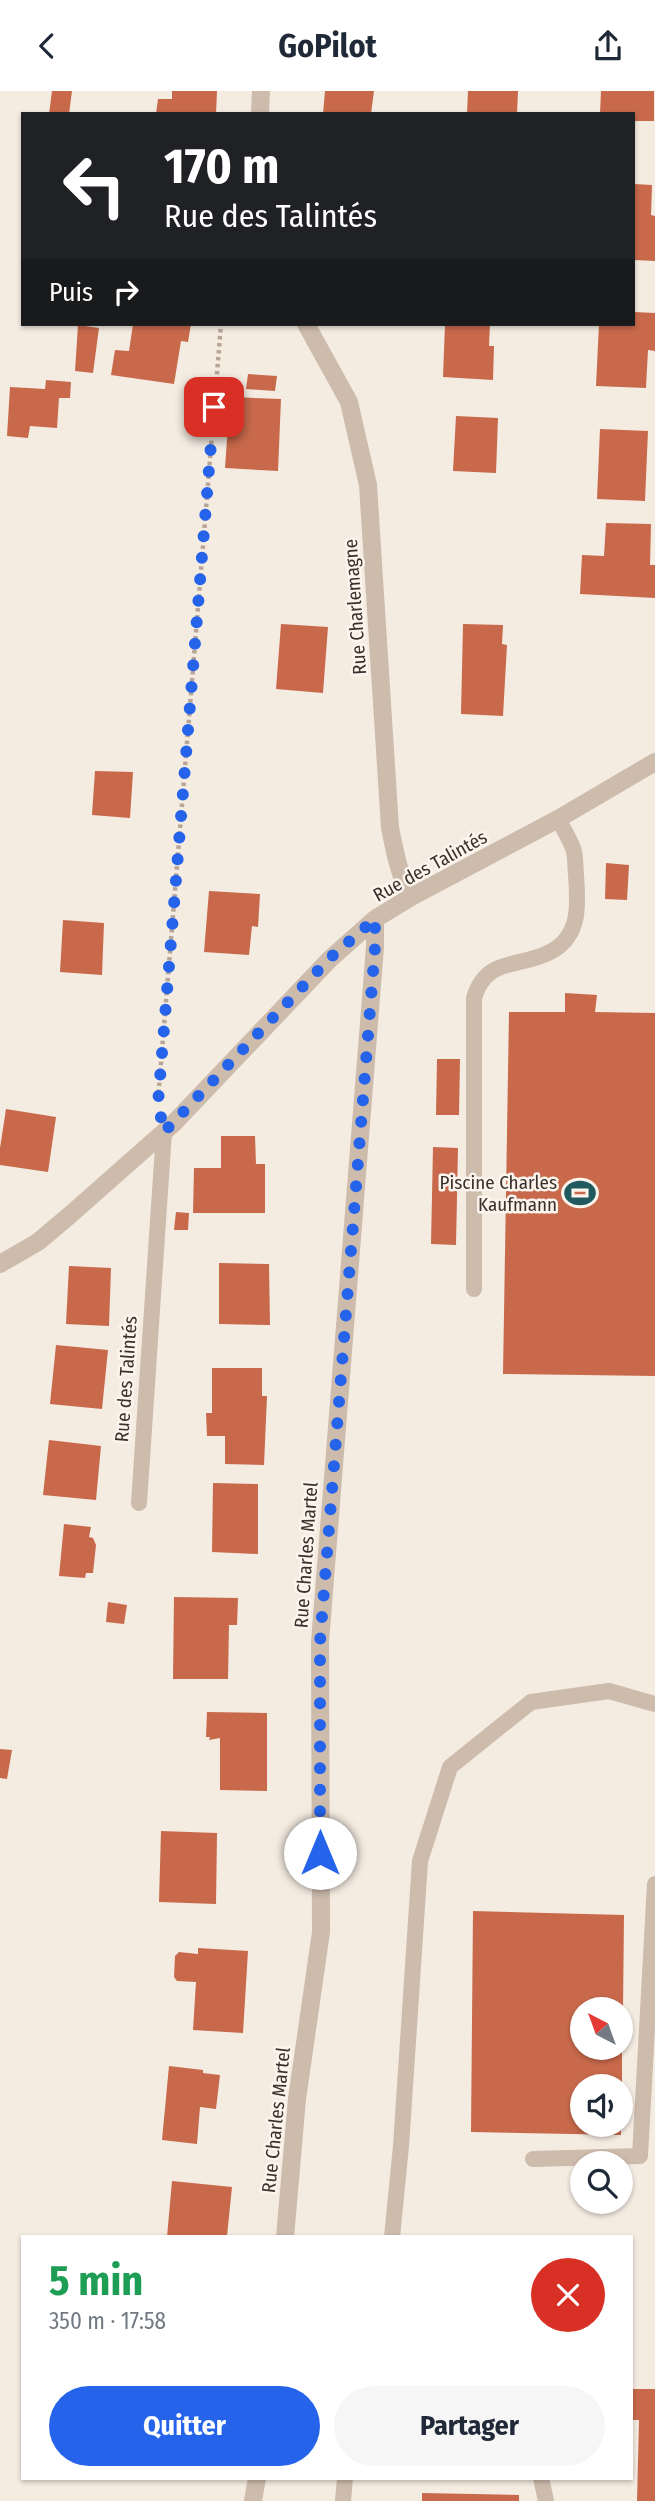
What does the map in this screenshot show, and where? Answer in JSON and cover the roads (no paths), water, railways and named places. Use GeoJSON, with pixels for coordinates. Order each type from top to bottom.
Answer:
{"type":"FeatureCollection","features":[{"type":"Feature","properties":{"kind":"street"},"geometry":{"type":"LineString","coordinates":[[260,112],[261,91]]}},
{"type":"Feature","properties":{"kind":"street","name":"Rue Charlemagne"},"geometry":{"type":"LineString","coordinates":[[307,326],[349,403],[368,485],[390,828],[399,869],[411,897]]}},
{"type":"Feature","properties":{"kind":"street","name":"Rue des Talintés"},"geometry":{"type":"LineString","coordinates":[[0,1264],[38,1242],[164,1132],[330,958],[375,919],[558,819],[655,762]]}},
{"type":"Feature","properties":{"kind":"street","name":"Rue Charles Martel"},"geometry":{"type":"LineString","coordinates":[[285,2235],[297,2099],[320,1932],[320,1642],[375,947],[375,919]]}},
{"type":"Feature","properties":{"kind":"street"},"geometry":{"type":"LineString","coordinates":[[253,2501],[257,2480]]}},
{"type":"Feature","properties":{"kind":"lane"},"geometry":{"type":"LineString","coordinates":[[474,1289],[474,998],[479,984],[487,974],[495,969],[551,952],[565,941],[572,930],[579,910],[574,850],[558,819]]}},
{"type":"Feature","properties":{"kind":"lane","name":"Rue des Talintés"},"geometry":{"type":"LineString","coordinates":[[139,1503],[164,1132]]}},
{"type":"Feature","properties":{"kind":"lane"},"geometry":{"type":"LineString","coordinates":[[392,2235],[401,2146],[420,1861],[450,1767],[531,1702],[609,1691],[655,1704]]}},
{"type":"Feature","properties":{"kind":"lane"},"geometry":{"type":"LineString","coordinates":[[533,2159],[648,2156],[655,1884]]}},
{"type":"Feature","properties":{"kind":"lane"},"geometry":{"type":"LineString","coordinates":[[343,2501],[345,2480]]}},
{"type":"Feature","properties":{"kind":"lane"},"geometry":{"type":"LineString","coordinates":[[541,2480],[546,2501]]}},
{"type":"Feature","properties":{"kind":"place","name":"Piscine Charles Kaufmann"},"geometry":{"type":"Point","coordinates":[580,1193]}}]}
